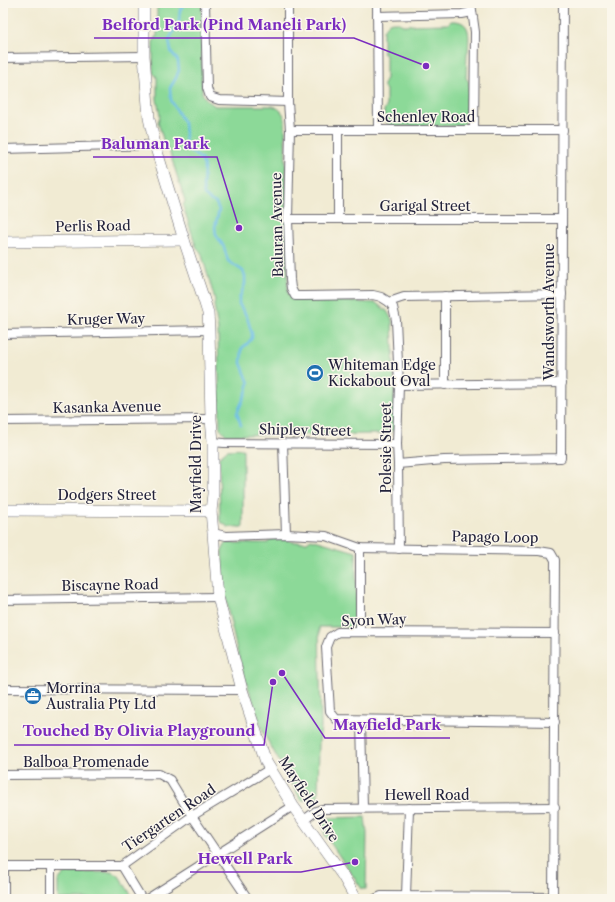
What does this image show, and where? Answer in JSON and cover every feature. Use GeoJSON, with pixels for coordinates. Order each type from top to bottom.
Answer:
{"type":"FeatureCollection","features":[{"type":"Feature","properties":{"kind":"street","name":"Mayfield Drive"},"geometry":{"type":"LineString","coordinates":[[144,3],[144,56],[149,118],[155,145],[208,314],[213,442],[213,494],[211,511],[218,597],[242,690],[266,762],[303,821],[343,876],[356,899]]}},
{"type":"Feature","properties":{"kind":"street"},"geometry":{"type":"LineString","coordinates":[[206,3],[207,88],[210,97],[219,100],[288,102]]}},
{"type":"Feature","properties":{"kind":"street","name":"Baluran Avenue"},"geometry":{"type":"LineString","coordinates":[[288,3],[288,102],[290,130],[288,219],[291,288],[295,296],[373,295],[381,297],[389,302]]}},
{"type":"Feature","properties":{"kind":"street"},"geometry":{"type":"LineString","coordinates":[[377,3],[378,130]]}},
{"type":"Feature","properties":{"kind":"street"},"geometry":{"type":"LineString","coordinates":[[471,3],[475,32],[474,130]]}},
{"type":"Feature","properties":{"kind":"street","name":"Wandsworth Avenue"},"geometry":{"type":"LineString","coordinates":[[398,464],[444,460],[561,458],[563,3]]}},
{"type":"Feature","properties":{"kind":"street"},"geometry":{"type":"LineString","coordinates":[[377,16],[462,14],[472,12]]}},
{"type":"Feature","properties":{"kind":"street"},"geometry":{"type":"LineString","coordinates":[[3,58],[144,56]]}},
{"type":"Feature","properties":{"kind":"street","name":"Schenley Road"},"geometry":{"type":"LineString","coordinates":[[290,130],[563,130]]}},
{"type":"Feature","properties":{"kind":"street"},"geometry":{"type":"LineString","coordinates":[[338,130],[338,219]]}},
{"type":"Feature","properties":{"kind":"street"},"geometry":{"type":"LineString","coordinates":[[3,149],[155,145]]}},
{"type":"Feature","properties":{"kind":"street","name":"Garigal Street"},"geometry":{"type":"LineString","coordinates":[[288,219],[562,219]]}},
{"type":"Feature","properties":{"kind":"street","name":"Perlis Road"},"geometry":{"type":"LineString","coordinates":[[3,242],[184,240]]}},
{"type":"Feature","properties":{"kind":"street"},"geometry":{"type":"LineString","coordinates":[[389,302],[404,297],[562,294]]}},
{"type":"Feature","properties":{"kind":"street"},"geometry":{"type":"LineString","coordinates":[[445,296],[445,384]]}},
{"type":"Feature","properties":{"kind":"street","name":"Polesie Street"},"geometry":{"type":"LineString","coordinates":[[389,302],[393,307],[396,320],[399,385],[397,444],[399,548]]}},
{"type":"Feature","properties":{"kind":"street","name":"Kruger Way"},"geometry":{"type":"LineString","coordinates":[[3,334],[209,330]]}},
{"type":"Feature","properties":{"kind":"street"},"geometry":{"type":"LineString","coordinates":[[399,385],[562,383]]}},
{"type":"Feature","properties":{"kind":"street","name":"Kasanka Avenue"},"geometry":{"type":"LineString","coordinates":[[3,421],[211,419]]}},
{"type":"Feature","properties":{"kind":"street","name":"Shipley Street"},"geometry":{"type":"LineString","coordinates":[[213,442],[397,444]]}},
{"type":"Feature","properties":{"kind":"street"},"geometry":{"type":"LineString","coordinates":[[283,443],[286,534]]}},
{"type":"Feature","properties":{"kind":"street","name":"Dodgers Street"},"geometry":{"type":"LineString","coordinates":[[3,510],[211,511]]}},
{"type":"Feature","properties":{"kind":"street","name":"Papago Loop"},"geometry":{"type":"LineString","coordinates":[[213,533],[226,536],[286,534],[326,536],[360,548],[540,551],[551,553],[555,560],[553,898]]}},
{"type":"Feature","properties":{"kind":"street"},"geometry":{"type":"LineString","coordinates":[[360,548],[360,632]]}},
{"type":"Feature","properties":{"kind":"street","name":"Biscayne Road"},"geometry":{"type":"LineString","coordinates":[[3,600],[218,597]]}},
{"type":"Feature","properties":{"kind":"street","name":"Syon Way"},"geometry":{"type":"LineString","coordinates":[[555,633],[338,632],[330,637],[326,647],[330,711],[336,719],[555,722]]}},
{"type":"Feature","properties":{"kind":"street"},"geometry":{"type":"LineString","coordinates":[[3,689],[242,690]]}},
{"type":"Feature","properties":{"kind":"street"},"geometry":{"type":"LineString","coordinates":[[361,720],[363,808]]}},
{"type":"Feature","properties":{"kind":"street","name":"Tiergarten Road"},"geometry":{"type":"LineString","coordinates":[[4,866],[122,866],[192,816],[270,769]]}},
{"type":"Feature","properties":{"kind":"street","name":"Balboa Promenade"},"geometry":{"type":"LineString","coordinates":[[3,775],[159,774],[170,780],[192,816],[248,899]]}},
{"type":"Feature","properties":{"kind":"street"},"geometry":{"type":"LineString","coordinates":[[147,899],[293,806]]}},
{"type":"Feature","properties":{"kind":"street","name":"Hewell Road"},"geometry":{"type":"LineString","coordinates":[[303,821],[316,811],[322,809],[554,807]]}},
{"type":"Feature","properties":{"kind":"street"},"geometry":{"type":"LineString","coordinates":[[406,896],[409,808]]}},
{"type":"Feature","properties":{"kind":"street"},"geometry":{"type":"LineString","coordinates":[[4,866],[4,899]]}},
{"type":"Feature","properties":{"kind":"street"},"geometry":{"type":"LineString","coordinates":[[51,866],[51,899]]}},
{"type":"Feature","properties":{"kind":"street"},"geometry":{"type":"LineString","coordinates":[[122,866],[142,899]]}},
{"type":"Feature","properties":{"kind":"street"},"geometry":{"type":"LineString","coordinates":[[375,899],[381,896],[426,898],[553,898]]}},
{"type":"Feature","properties":{"kind":"green space"},"geometry":{"type":"Polygon","coordinates":[[[157,3],[202,3],[202,93],[207,100],[215,106],[273,106],[283,114],[285,119],[288,294],[295,299],[376,303],[387,311],[392,320],[396,429],[385,434],[226,435],[220,428],[218,330],[214,305],[215,300],[201,252],[197,249],[183,206],[185,201],[169,150],[165,146],[158,122],[160,116],[157,99],[157,77],[153,73],[153,42],[157,36],[157,3]]]}},
{"type":"Feature","properties":{"kind":"green space"},"geometry":{"type":"Polygon","coordinates":[[[451,21],[463,23],[468,30],[469,35],[466,78],[469,82],[466,109],[467,112],[469,112],[464,124],[459,126],[392,126],[388,124],[384,115],[384,110],[386,108],[386,90],[384,87],[384,82],[386,78],[386,55],[383,53],[383,31],[391,22],[396,22],[403,25],[448,24],[451,21]]]}},
{"type":"Feature","properties":{"kind":"green space"},"geometry":{"type":"Polygon","coordinates":[[[243,449],[243,527],[228,527],[220,521],[219,457],[227,450],[243,449]]]}},
{"type":"Feature","properties":{"kind":"green space"},"geometry":{"type":"Polygon","coordinates":[[[271,539],[289,539],[291,542],[307,542],[311,539],[356,552],[356,627],[319,627],[321,727],[319,742],[318,800],[301,800],[264,734],[240,663],[229,615],[223,579],[222,551],[226,543],[268,543],[271,539]]]}},
{"type":"Feature","properties":{"kind":"green space"},"geometry":{"type":"Polygon","coordinates":[[[365,817],[367,833],[366,889],[362,889],[325,835],[322,824],[327,818],[365,817]]]}},
{"type":"Feature","properties":{"kind":"green space"},"geometry":{"type":"Polygon","coordinates":[[[111,872],[119,876],[134,899],[58,899],[58,881],[62,876],[68,873],[111,872]]]}},
{"type":"Feature","properties":{"kind":"waterway"},"geometry":{"type":"LineString","coordinates":[[185,3],[180,10],[179,21],[169,40],[171,51],[178,61],[179,70],[170,88],[171,100],[184,123],[186,146],[191,152],[201,159],[204,166],[204,195],[216,203],[219,210],[215,227],[216,235],[224,247],[228,261],[243,271],[245,276],[245,284],[239,299],[239,304],[247,317],[252,338],[242,348],[241,363],[249,383],[237,413],[241,425]]}},
{"type":"Feature","properties":{"kind":"place","name":"Belford Park (Pind Maneli Park)"},"geometry":{"type":"Point","coordinates":[426,66]}},
{"type":"Feature","properties":{"kind":"place","name":"Baluman Park"},"geometry":{"type":"Point","coordinates":[239,228]}},
{"type":"Feature","properties":{"kind":"place","name":"Whiteman Edge Kickabout Oval"},"geometry":{"type":"Point","coordinates":[315,373]}},
{"type":"Feature","properties":{"kind":"place","name":"Mayfield Park"},"geometry":{"type":"Point","coordinates":[282,673]}},
{"type":"Feature","properties":{"kind":"place","name":"Touched By Olivia Playground"},"geometry":{"type":"Point","coordinates":[273,682]}},
{"type":"Feature","properties":{"kind":"place","name":"Morrina Australia Pty Ltd"},"geometry":{"type":"Point","coordinates":[33,696]}},
{"type":"Feature","properties":{"kind":"place","name":"Hewell Park"},"geometry":{"type":"Point","coordinates":[355,862]}}]}
